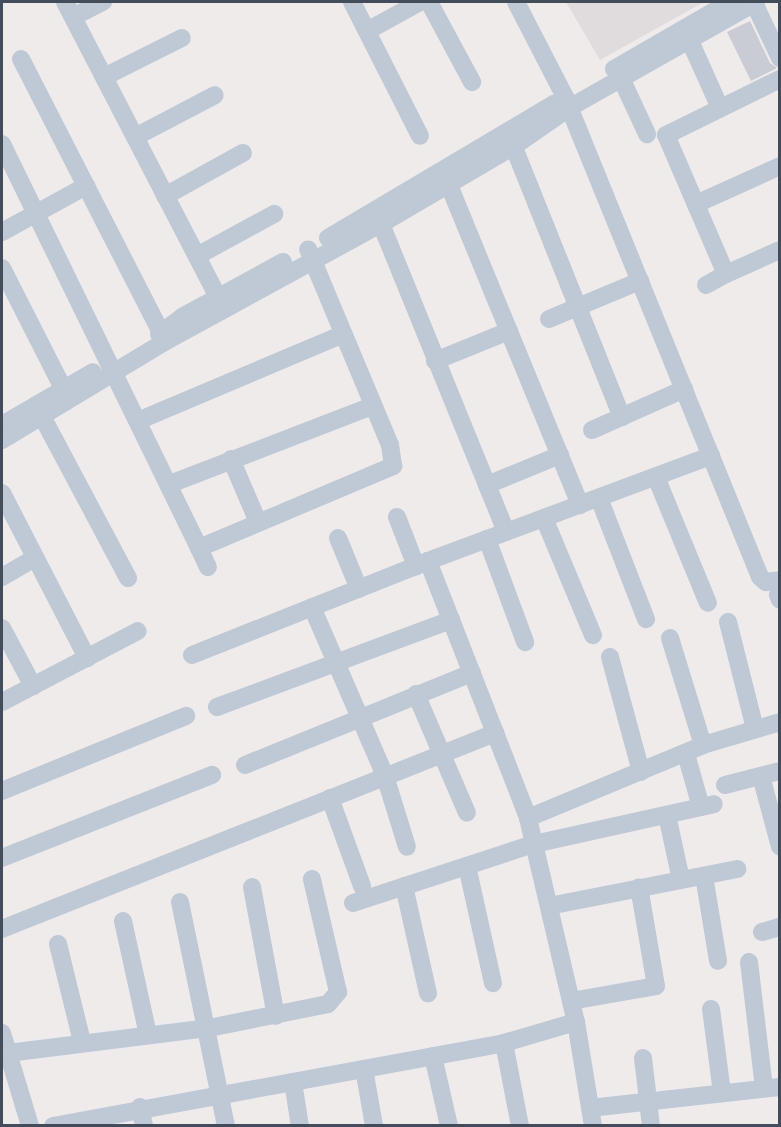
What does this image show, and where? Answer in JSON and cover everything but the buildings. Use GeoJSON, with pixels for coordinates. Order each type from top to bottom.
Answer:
{"type":"FeatureCollection","features":[{"type":"Feature","properties":{"kind":"street"},"geometry":{"type":"LineString","coordinates":[[103,2],[69,9],[218,297]]}},
{"type":"Feature","properties":{"kind":"street"},"geometry":{"type":"LineString","coordinates":[[352,2],[420,136]]}},
{"type":"Feature","properties":{"kind":"street"},"geometry":{"type":"LineString","coordinates":[[367,31],[420,2]]}},
{"type":"Feature","properties":{"kind":"street"},"geometry":{"type":"LineString","coordinates":[[429,2],[472,82]]}},
{"type":"Feature","properties":{"kind":"street"},"geometry":{"type":"LineString","coordinates":[[516,2],[567,103],[760,577],[779,592]]}},
{"type":"Feature","properties":{"kind":"street"},"geometry":{"type":"LineString","coordinates":[[2,425],[39,410],[378,217],[445,175],[511,139],[730,2]]}},
{"type":"Feature","properties":{"kind":"street"},"geometry":{"type":"LineString","coordinates":[[567,103],[621,78],[690,41],[755,2],[780,58]]}},
{"type":"Feature","properties":{"kind":"street"},"geometry":{"type":"LineString","coordinates":[[104,77],[182,38]]}},
{"type":"Feature","properties":{"kind":"street"},"geometry":{"type":"LineString","coordinates":[[690,41],[720,108]]}},
{"type":"Feature","properties":{"kind":"street"},"geometry":{"type":"LineString","coordinates":[[21,58],[161,333]]}},
{"type":"Feature","properties":{"kind":"street"},"geometry":{"type":"LineString","coordinates":[[621,78],[647,134]]}},
{"type":"Feature","properties":{"kind":"street"},"geometry":{"type":"LineString","coordinates":[[726,274],[666,135],[780,80]]}},
{"type":"Feature","properties":{"kind":"street"},"geometry":{"type":"LineString","coordinates":[[135,137],[215,95]]}},
{"type":"Feature","properties":{"kind":"street"},"geometry":{"type":"LineString","coordinates":[[511,139],[622,417]]}},
{"type":"Feature","properties":{"kind":"street"},"geometry":{"type":"LineString","coordinates":[[2,144],[140,420],[208,567]]}},
{"type":"Feature","properties":{"kind":"street"},"geometry":{"type":"LineString","coordinates":[[165,195],[243,153]]}},
{"type":"Feature","properties":{"kind":"street"},"geometry":{"type":"LineString","coordinates":[[696,204],[780,166]]}},
{"type":"Feature","properties":{"kind":"street"},"geometry":{"type":"LineString","coordinates":[[445,175],[580,505]]}},
{"type":"Feature","properties":{"kind":"street"},"geometry":{"type":"LineString","coordinates":[[2,232],[86,186]]}},
{"type":"Feature","properties":{"kind":"street"},"geometry":{"type":"LineString","coordinates":[[196,256],[274,214]]}},
{"type":"Feature","properties":{"kind":"street"},"geometry":{"type":"LineString","coordinates":[[378,217],[506,532]]}},
{"type":"Feature","properties":{"kind":"street"},"geometry":{"type":"LineString","coordinates":[[706,285],[780,250]]}},
{"type":"Feature","properties":{"kind":"street"},"geometry":{"type":"LineString","coordinates":[[2,440],[63,388],[112,367],[218,297],[310,254]]}},
{"type":"Feature","properties":{"kind":"street"},"geometry":{"type":"LineString","coordinates":[[199,548],[393,466],[390,445],[310,254]]}},
{"type":"Feature","properties":{"kind":"street"},"geometry":{"type":"LineString","coordinates":[[2,268],[63,388]]}},
{"type":"Feature","properties":{"kind":"street"},"geometry":{"type":"LineString","coordinates":[[549,319],[640,281]]}},
{"type":"Feature","properties":{"kind":"street"},"geometry":{"type":"LineString","coordinates":[[435,361],[509,331]]}},
{"type":"Feature","properties":{"kind":"street"},"geometry":{"type":"LineString","coordinates":[[140,420],[344,334]]}},
{"type":"Feature","properties":{"kind":"street"},"geometry":{"type":"LineString","coordinates":[[592,430],[684,389]]}},
{"type":"Feature","properties":{"kind":"street"},"geometry":{"type":"LineString","coordinates":[[170,484],[372,406]]}},
{"type":"Feature","properties":{"kind":"street"},"geometry":{"type":"LineString","coordinates":[[39,410],[128,579]]}},
{"type":"Feature","properties":{"kind":"street"},"geometry":{"type":"LineString","coordinates":[[487,485],[560,455]]}},
{"type":"Feature","properties":{"kind":"street"},"geometry":{"type":"LineString","coordinates":[[192,655],[422,563],[711,456]]}},
{"type":"Feature","properties":{"kind":"street"},"geometry":{"type":"LineString","coordinates":[[231,459],[258,522]]}},
{"type":"Feature","properties":{"kind":"street"},"geometry":{"type":"LineString","coordinates":[[656,477],[708,603]]}},
{"type":"Feature","properties":{"kind":"street"},"geometry":{"type":"LineString","coordinates":[[2,493],[87,658]]}},
{"type":"Feature","properties":{"kind":"street"},"geometry":{"type":"LineString","coordinates":[[599,498],[646,619]]}},
{"type":"Feature","properties":{"kind":"street"},"geometry":{"type":"LineString","coordinates":[[397,517],[451,620],[528,818],[576,1022],[592,1117],[648,1101],[772,1088],[749,962]]}},
{"type":"Feature","properties":{"kind":"street"},"geometry":{"type":"LineString","coordinates":[[544,518],[593,634]]}},
{"type":"Feature","properties":{"kind":"street"},"geometry":{"type":"LineString","coordinates":[[338,538],[359,589]]}},
{"type":"Feature","properties":{"kind":"street"},"geometry":{"type":"LineString","coordinates":[[487,539],[525,642]]}},
{"type":"Feature","properties":{"kind":"street"},"geometry":{"type":"LineString","coordinates":[[2,578],[35,558]]}},
{"type":"Feature","properties":{"kind":"street"},"geometry":{"type":"LineString","coordinates":[[312,607],[385,776],[407,847]]}},
{"type":"Feature","properties":{"kind":"street"},"geometry":{"type":"LineString","coordinates":[[217,707],[451,620]]}},
{"type":"Feature","properties":{"kind":"street"},"geometry":{"type":"LineString","coordinates":[[728,622],[755,729]]}},
{"type":"Feature","properties":{"kind":"street"},"geometry":{"type":"LineString","coordinates":[[2,628],[33,686]]}},
{"type":"Feature","properties":{"kind":"street"},"geometry":{"type":"LineString","coordinates":[[2,702],[138,631]]}},
{"type":"Feature","properties":{"kind":"street"},"geometry":{"type":"LineString","coordinates":[[670,638],[703,745]]}},
{"type":"Feature","properties":{"kind":"street"},"geometry":{"type":"LineString","coordinates":[[610,657],[641,772]]}},
{"type":"Feature","properties":{"kind":"street"},"geometry":{"type":"LineString","coordinates":[[245,765],[359,716],[472,674]]}},
{"type":"Feature","properties":{"kind":"street"},"geometry":{"type":"LineString","coordinates":[[416,694],[467,813]]}},
{"type":"Feature","properties":{"kind":"street"},"geometry":{"type":"LineString","coordinates":[[2,792],[186,716]]}},
{"type":"Feature","properties":{"kind":"street"},"geometry":{"type":"LineString","coordinates":[[528,818],[703,745],[780,722]]}},
{"type":"Feature","properties":{"kind":"street"},"geometry":{"type":"LineString","coordinates":[[2,929],[495,733]]}},
{"type":"Feature","properties":{"kind":"street"},"geometry":{"type":"LineString","coordinates":[[353,903],[534,844],[708,806],[686,754]]}},
{"type":"Feature","properties":{"kind":"street"},"geometry":{"type":"LineString","coordinates":[[725,785],[780,771]]}},
{"type":"Feature","properties":{"kind":"street"},"geometry":{"type":"LineString","coordinates":[[2,858],[212,775]]}},
{"type":"Feature","properties":{"kind":"street"},"geometry":{"type":"LineString","coordinates":[[761,776],[780,847]]}},
{"type":"Feature","properties":{"kind":"street"},"geometry":{"type":"LineString","coordinates":[[330,798],[362,886]]}},
{"type":"Feature","properties":{"kind":"street"},"geometry":{"type":"LineString","coordinates":[[667,815],[681,880]]}},
{"type":"Feature","properties":{"kind":"street"},"geometry":{"type":"LineString","coordinates":[[467,866],[493,983]]}},
{"type":"Feature","properties":{"kind":"street"},"geometry":{"type":"LineString","coordinates":[[549,906],[737,868]]}},
{"type":"Feature","properties":{"kind":"street"},"geometry":{"type":"LineString","coordinates":[[704,876],[718,961]]}},
{"type":"Feature","properties":{"kind":"street"},"geometry":{"type":"LineString","coordinates":[[8,1053],[209,1028],[328,1004],[338,992],[312,879]]}},
{"type":"Feature","properties":{"kind":"street"},"geometry":{"type":"LineString","coordinates":[[404,886],[428,993]]}},
{"type":"Feature","properties":{"kind":"street"},"geometry":{"type":"LineString","coordinates":[[252,887],[276,1016]]}},
{"type":"Feature","properties":{"kind":"street"},"geometry":{"type":"LineString","coordinates":[[571,1000],[656,986],[639,887]]}},
{"type":"Feature","properties":{"kind":"street"},"geometry":{"type":"LineString","coordinates":[[180,902],[209,1028],[226,1125]]}},
{"type":"Feature","properties":{"kind":"street"},"geometry":{"type":"LineString","coordinates":[[123,921],[148,1035]]}},
{"type":"Feature","properties":{"kind":"street"},"geometry":{"type":"LineString","coordinates":[[762,932],[780,927]]}},
{"type":"Feature","properties":{"kind":"street"},"geometry":{"type":"LineString","coordinates":[[58,944],[82,1042]]}},
{"type":"Feature","properties":{"kind":"street"},"geometry":{"type":"LineString","coordinates":[[711,1009],[722,1093]]}},
{"type":"Feature","properties":{"kind":"street"},"geometry":{"type":"LineString","coordinates":[[62,1124],[140,1107],[221,1095],[504,1042],[576,1022]]}},
{"type":"Feature","properties":{"kind":"street"},"geometry":{"type":"LineString","coordinates":[[2,1033],[30,1125]]}},
{"type":"Feature","properties":{"kind":"street"},"geometry":{"type":"LineString","coordinates":[[504,1042],[520,1125]]}},
{"type":"Feature","properties":{"kind":"street"},"geometry":{"type":"LineString","coordinates":[[433,1056],[449,1125]]}},
{"type":"Feature","properties":{"kind":"street"},"geometry":{"type":"LineString","coordinates":[[644,1058],[651,1125]]}},
{"type":"Feature","properties":{"kind":"street"},"geometry":{"type":"LineString","coordinates":[[364,1069],[374,1125]]}},
{"type":"Feature","properties":{"kind":"street"},"geometry":{"type":"LineString","coordinates":[[293,1082],[300,1125]]}},
{"type":"Feature","properties":{"kind":"street"},"geometry":{"type":"LineString","coordinates":[[140,1107],[144,1125]]}},
{"type":"Feature","properties":{"kind":"shaded area"},"geometry":{"type":"Polygon","coordinates":[[[566,2],[704,2],[600,60],[566,2]]]}}]}
